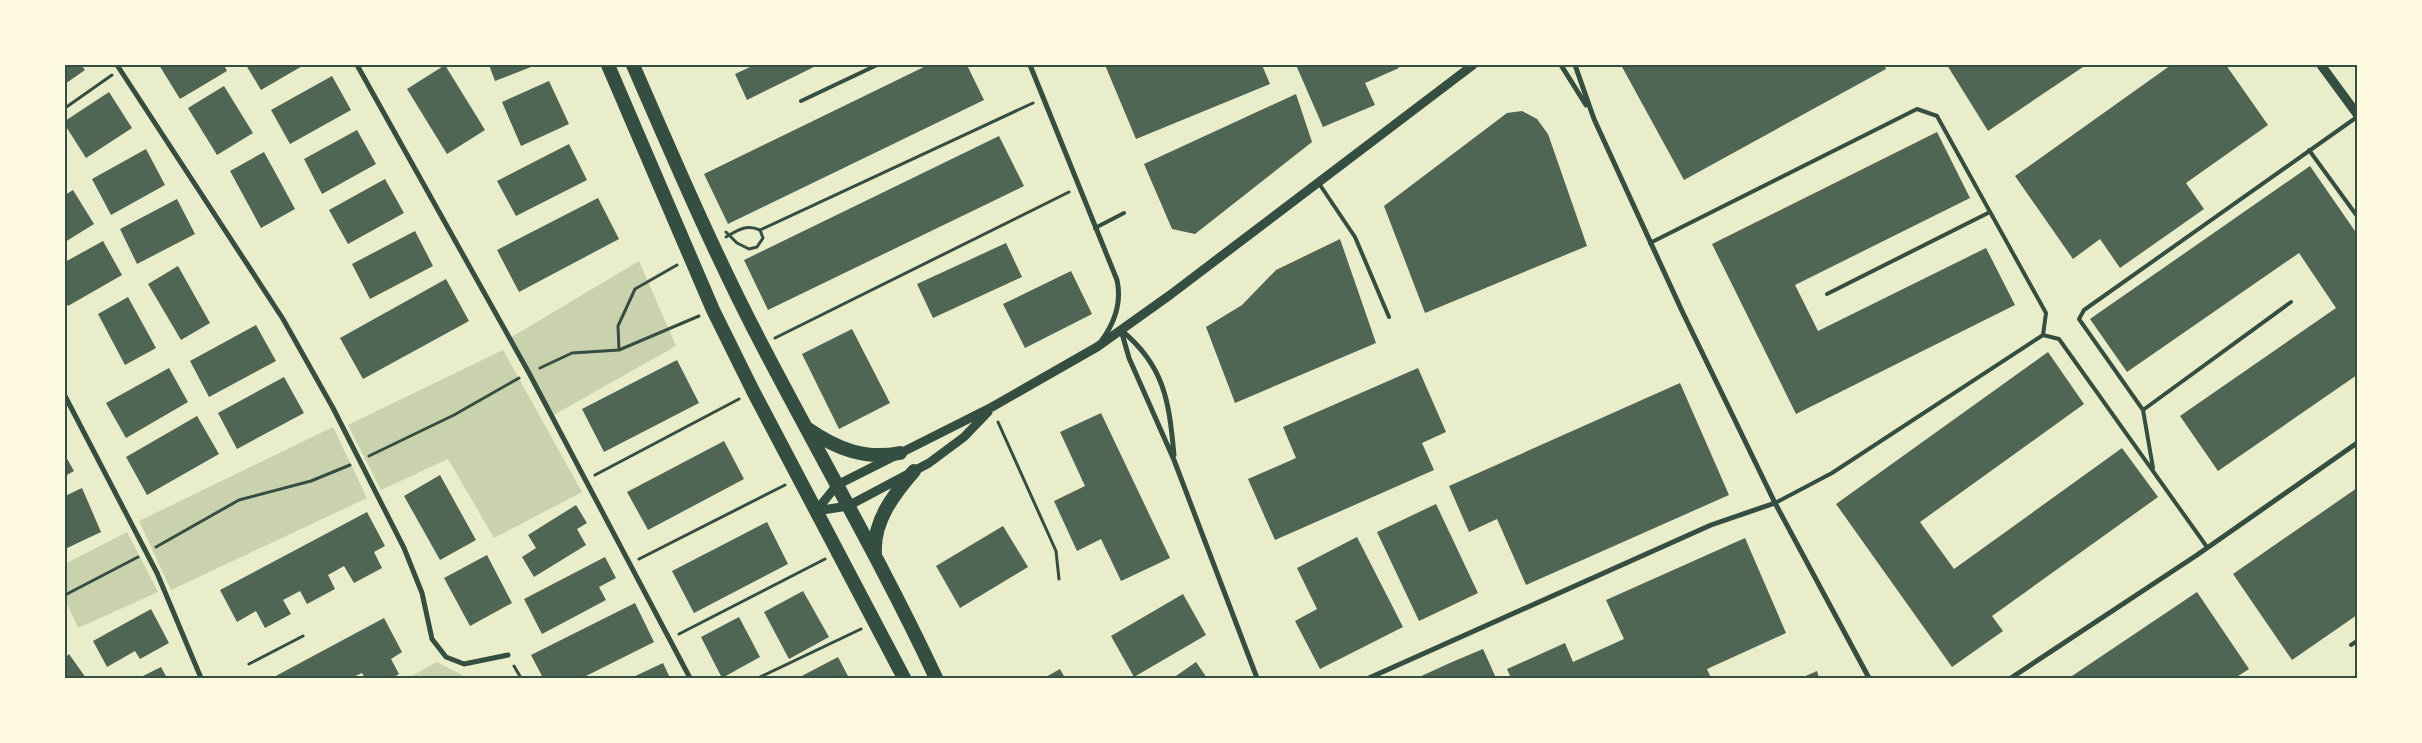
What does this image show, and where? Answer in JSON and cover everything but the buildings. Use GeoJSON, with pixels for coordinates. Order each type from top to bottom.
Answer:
{"type":"FeatureCollection","features":[{"type":"Feature","properties":{"kind":"highway"},"geometry":{"type":"LineString","coordinates":[[608,65],[713,310],[753,391],[904,678]]}},
{"type":"Feature","properties":{"kind":"highway"},"geometry":{"type":"LineString","coordinates":[[633,65],[690,197],[761,345],[875,554],[936,678]]}},
{"type":"Feature","properties":{"kind":"highway"},"geometry":{"type":"LineString","coordinates":[[806,427],[837,447],[856,453],[877,456],[900,453]]}},
{"type":"Feature","properties":{"kind":"highway"},"geometry":{"type":"LineString","coordinates":[[875,554],[876,532],[881,518],[898,491],[914,471]]}},
{"type":"Feature","properties":{"kind":"street"},"geometry":{"type":"LineString","coordinates":[[357,65],[529,372],[690,678]]}},
{"type":"Feature","properties":{"kind":"street"},"geometry":{"type":"LineString","coordinates":[[1030,65],[1111,264],[1119,296],[1118,307],[1111,325],[1097,347]]}},
{"type":"Feature","properties":{"kind":"street"},"geometry":{"type":"LineString","coordinates":[[816,511],[837,485],[992,407],[1097,347],[1473,65]]}},
{"type":"Feature","properties":{"kind":"street"},"geometry":{"type":"LineString","coordinates":[[1561,65],[1594,119]]}},
{"type":"Feature","properties":{"kind":"street"},"geometry":{"type":"LineString","coordinates":[[1575,65],[1594,119],[1650,243],[1775,503],[1869,678]]}},
{"type":"Feature","properties":{"kind":"street"},"geometry":{"type":"LineString","coordinates":[[2321,65],[2357,116]]}},
{"type":"Feature","properties":{"kind":"street"},"geometry":{"type":"LineString","coordinates":[[118,67],[283,319],[333,408],[404,548],[422,593],[432,639],[446,657],[464,664],[508,655]]}},
{"type":"Feature","properties":{"kind":"street"},"geometry":{"type":"LineString","coordinates":[[1121,330],[1147,354],[1159,377],[1169,410],[1174,460]]}},
{"type":"Feature","properties":{"kind":"street"},"geometry":{"type":"LineString","coordinates":[[1121,330],[1132,366],[1174,460],[1257,678]]}},
{"type":"Feature","properties":{"kind":"street"},"geometry":{"type":"LineString","coordinates":[[65,396],[157,573],[201,678]]}},
{"type":"Feature","properties":{"kind":"street"},"geometry":{"type":"LineString","coordinates":[[816,511],[848,506],[914,471],[952,447],[992,407]]}},
{"type":"Feature","properties":{"kind":"street"},"geometry":{"type":"LineString","coordinates":[[2011,678],[2207,547],[2357,443]]}},
{"type":"Feature","properties":{"kind":"street"},"geometry":{"type":"LineString","coordinates":[[1369,678],[1711,525],[1775,503]]}},
{"type":"Feature","properties":{"kind":"lane"},"geometry":{"type":"LineString","coordinates":[[802,101],[877,65]]}},
{"type":"Feature","properties":{"kind":"lane"},"geometry":{"type":"LineString","coordinates":[[1650,243],[1917,109],[1937,116],[2046,314],[2043,335]]}},
{"type":"Feature","properties":{"kind":"lane"},"geometry":{"type":"LineString","coordinates":[[2153,471],[2143,410],[2079,319],[2084,310],[2357,116]]}},
{"type":"Feature","properties":{"kind":"lane"},"geometry":{"type":"LineString","coordinates":[[2309,150],[2357,216]]}},
{"type":"Feature","properties":{"kind":"lane"},"geometry":{"type":"LineString","coordinates":[[1317,182],[1355,237],[1389,316]]}},
{"type":"Feature","properties":{"kind":"lane"},"geometry":{"type":"LineString","coordinates":[[1827,294],[1990,212]]}},
{"type":"Feature","properties":{"kind":"lane"},"geometry":{"type":"LineString","coordinates":[[1095,228],[1124,213]]}},
{"type":"Feature","properties":{"kind":"lane"},"geometry":{"type":"LineString","coordinates":[[2143,410],[2292,302]]}},
{"type":"Feature","properties":{"kind":"lane"},"geometry":{"type":"LineString","coordinates":[[1775,503],[1832,473],[2043,335],[2059,339],[2207,547]]}},
{"type":"Feature","properties":{"kind":"lane"},"geometry":{"type":"LineString","coordinates":[[2351,645],[2357,641]]}},
{"type":"Feature","properties":{"kind":"path"},"geometry":{"type":"LineString","coordinates":[[65,108],[118,67]]}},
{"type":"Feature","properties":{"kind":"path"},"geometry":{"type":"LineString","coordinates":[[760,230],[1021,109]]}},
{"type":"Feature","properties":{"kind":"path"},"geometry":{"type":"LineString","coordinates":[[761,345],[1079,188]]}},
{"type":"Feature","properties":{"kind":"path"},"geometry":{"type":"LineString","coordinates":[[724,230],[737,243],[749,249],[756,247],[763,238]]}},
{"type":"Feature","properties":{"kind":"path"},"geometry":{"type":"LineString","coordinates":[[619,350],[713,310]]}},
{"type":"Feature","properties":{"kind":"path"},"geometry":{"type":"LineString","coordinates":[[586,480],[753,391]]}},
{"type":"Feature","properties":{"kind":"path"},"geometry":{"type":"LineString","coordinates":[[992,407],[1056,551],[1059,578]]}},
{"type":"Feature","properties":{"kind":"path"},"geometry":{"type":"LineString","coordinates":[[630,564],[799,478]]}},
{"type":"Feature","properties":{"kind":"path"},"geometry":{"type":"LineString","coordinates":[[670,639],[838,552]]}},
{"type":"Feature","properties":{"kind":"path"},"geometry":{"type":"LineString","coordinates":[[758,678],[876,622]]}},
{"type":"Feature","properties":{"kind":"path"},"geometry":{"type":"LineString","coordinates":[[249,664],[303,636]]}},
{"type":"Feature","properties":{"kind":"green space"},"geometry":{"type":"Polygon","coordinates":[[[639,261],[676,346],[552,416],[510,338],[639,261]]]}},
{"type":"Feature","properties":{"kind":"green space"},"geometry":{"type":"Polygon","coordinates":[[[503,350],[582,492],[494,538],[448,459],[381,490],[348,425],[503,350]]]}},
{"type":"Feature","properties":{"kind":"green space"},"geometry":{"type":"Polygon","coordinates":[[[333,427],[367,498],[171,590],[139,521],[333,427]]]}},
{"type":"Feature","properties":{"kind":"green space"},"geometry":{"type":"Polygon","coordinates":[[[127,532],[158,592],[78,628],[65,599],[65,564],[127,532]]]}},
{"type":"Feature","properties":{"kind":"green space"},"geometry":{"type":"Polygon","coordinates":[[[437,662],[462,675],[464,678],[408,678],[437,662]]]}}]}
